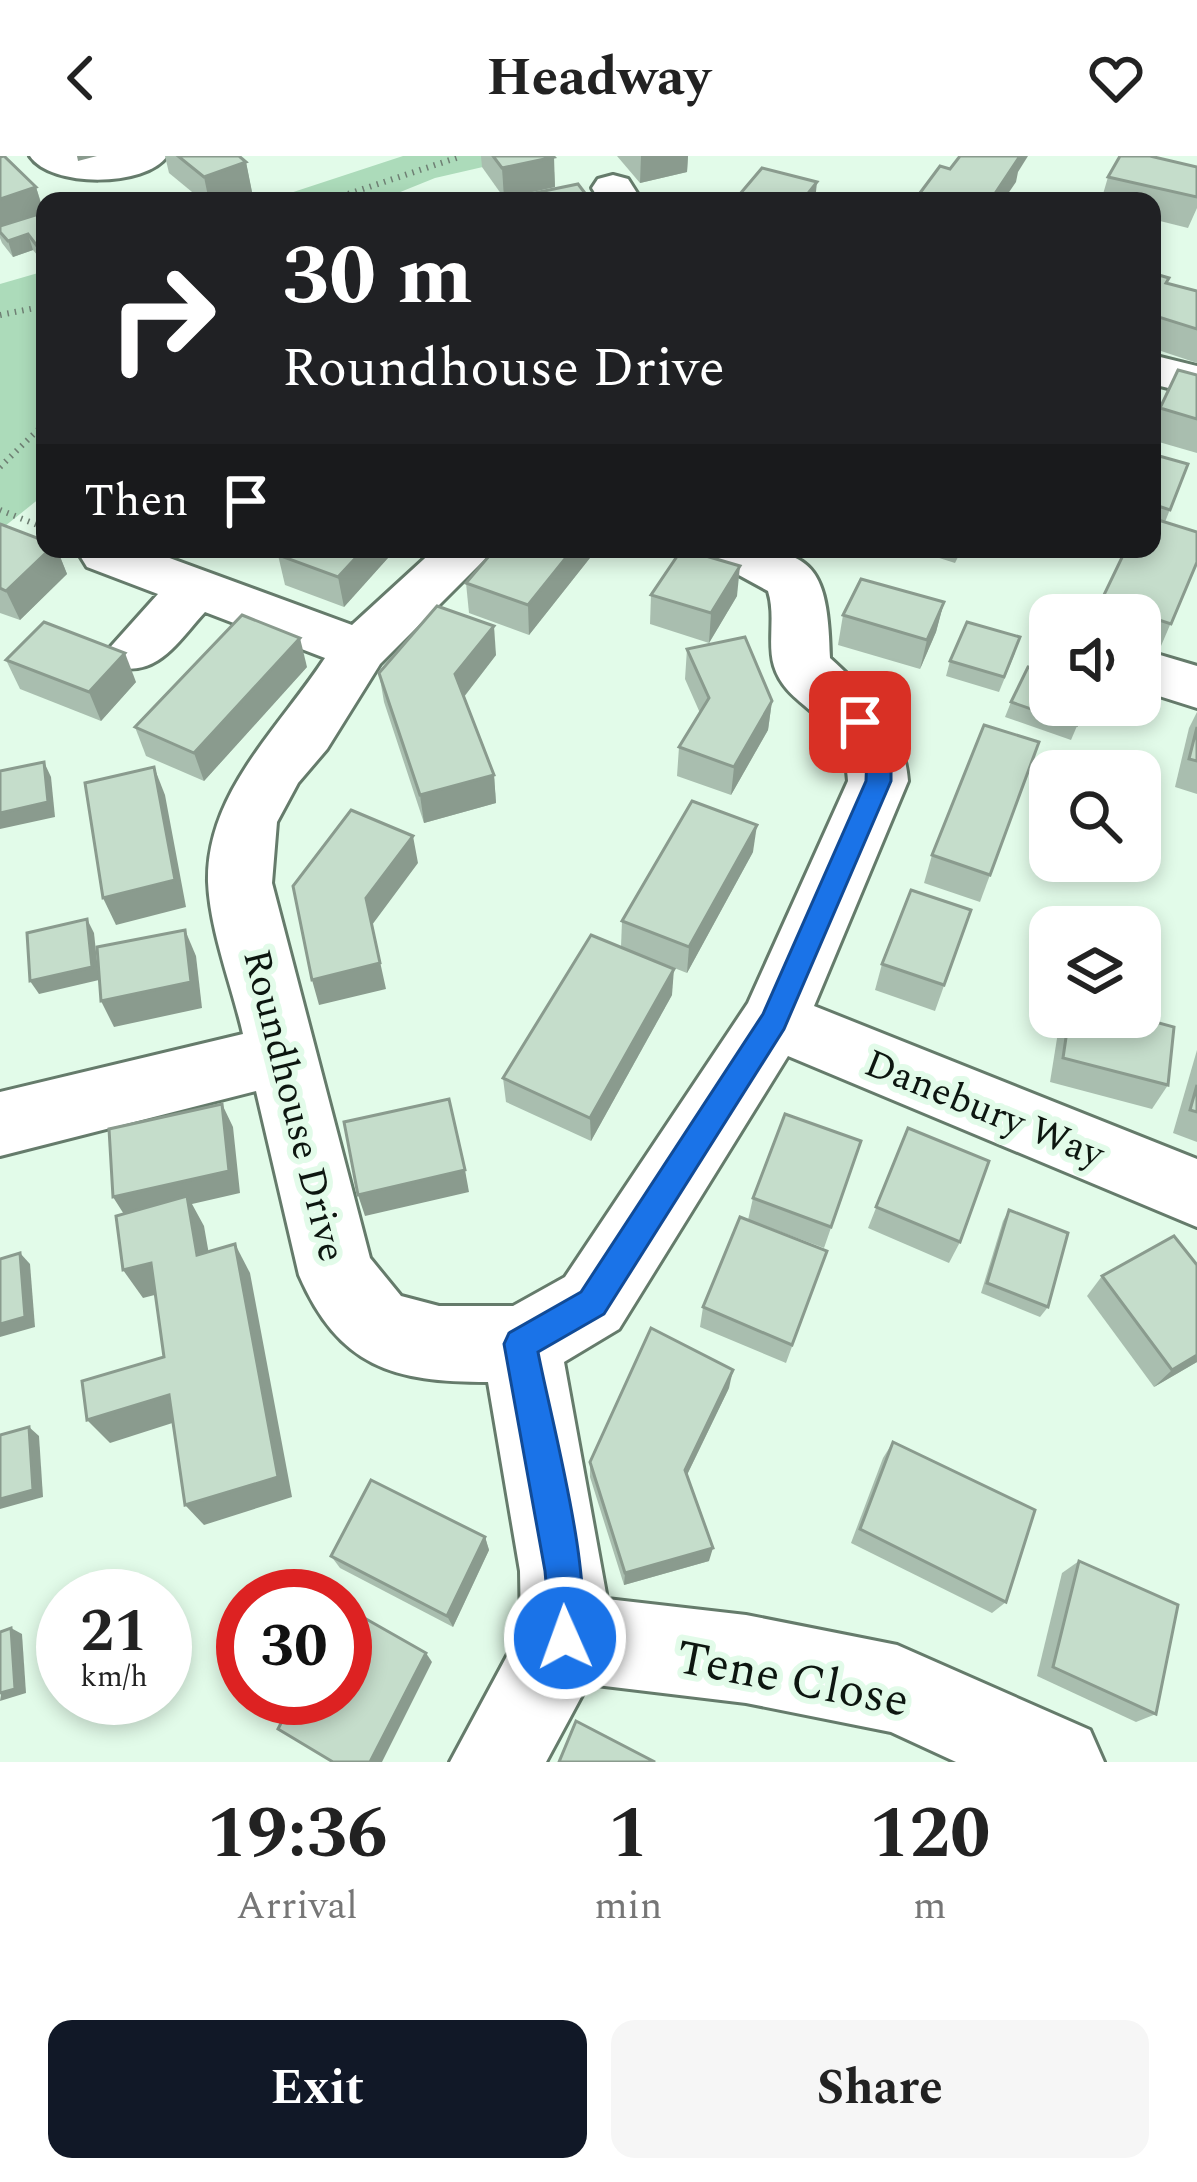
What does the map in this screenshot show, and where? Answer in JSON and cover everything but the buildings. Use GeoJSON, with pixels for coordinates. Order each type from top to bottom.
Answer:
{"type":"FeatureCollection","features":[{"type":"Feature","properties":{"kind":"street"},"geometry":{"type":"LineString","coordinates":[[50,156],[72,167],[100,170],[147,156]]}},
{"type":"Feature","properties":{"kind":"street"},"geometry":{"type":"LineString","coordinates":[[1161,371],[1197,381]]}},
{"type":"Feature","properties":{"kind":"street"},"geometry":{"type":"LineString","coordinates":[[117,558],[360,650]]}},
{"type":"Feature","properties":{"kind":"street","name":"Roundhouse Drive"},"geometry":{"type":"LineString","coordinates":[[458,558],[360,650],[306,734],[277,767],[246,822],[240,883],[338,1275],[377,1327],[439,1344],[520,1344],[592,1303],[774,1020],[878,781],[879,754],[860,722],[802,665],[801,601],[778,565],[759,558]]}},
{"type":"Feature","properties":{"kind":"street"},"geometry":{"type":"LineString","coordinates":[[134,652],[196,588]]}},
{"type":"Feature","properties":{"kind":"street"},"geometry":{"type":"LineString","coordinates":[[1161,676],[1197,687]]}},
{"type":"Feature","properties":{"kind":"street","name":"Danebury Way"},"geometry":{"type":"LineString","coordinates":[[774,1020],[1197,1193]]}},
{"type":"Feature","properties":{"kind":"street"},"geometry":{"type":"LineString","coordinates":[[0,1124],[280,1055]]}},
{"type":"Feature","properties":{"kind":"street"},"geometry":{"type":"LineString","coordinates":[[496,1762],[565,1638],[562,1571],[520,1344]]}},
{"type":"Feature","properties":{"kind":"street","name":"Tene Close"},"geometry":{"type":"LineString","coordinates":[[565,1638],[746,1658],[897,1689],[1028,1755]]}},
{"type":"Feature","properties":{"kind":"path"},"geometry":{"type":"LineString","coordinates":[[354,192],[462,156]]}},
{"type":"Feature","properties":{"kind":"path"},"geometry":{"type":"LineString","coordinates":[[0,316],[36,308]]}},
{"type":"Feature","properties":{"kind":"path"},"geometry":{"type":"LineString","coordinates":[[0,467],[36,433]]}},
{"type":"Feature","properties":{"kind":"path"},"geometry":{"type":"LineString","coordinates":[[0,509],[36,524]]}},
{"type":"Feature","properties":{"kind":"green space"},"geometry":{"type":"Polygon","coordinates":[[[403,156],[530,156],[435,178],[400,192],[293,192],[403,156]]]}},
{"type":"Feature","properties":{"kind":"green space"},"geometry":{"type":"Polygon","coordinates":[[[36,274],[36,501],[0,530],[0,284],[36,274]]]}},
{"type":"Feature","properties":{"kind":"route"},"geometry":{"type":"LineString","coordinates":[[565,1638],[562,1571],[520,1344],[592,1303],[774,1020],[878,781],[879,754],[860,722]]}}]}
